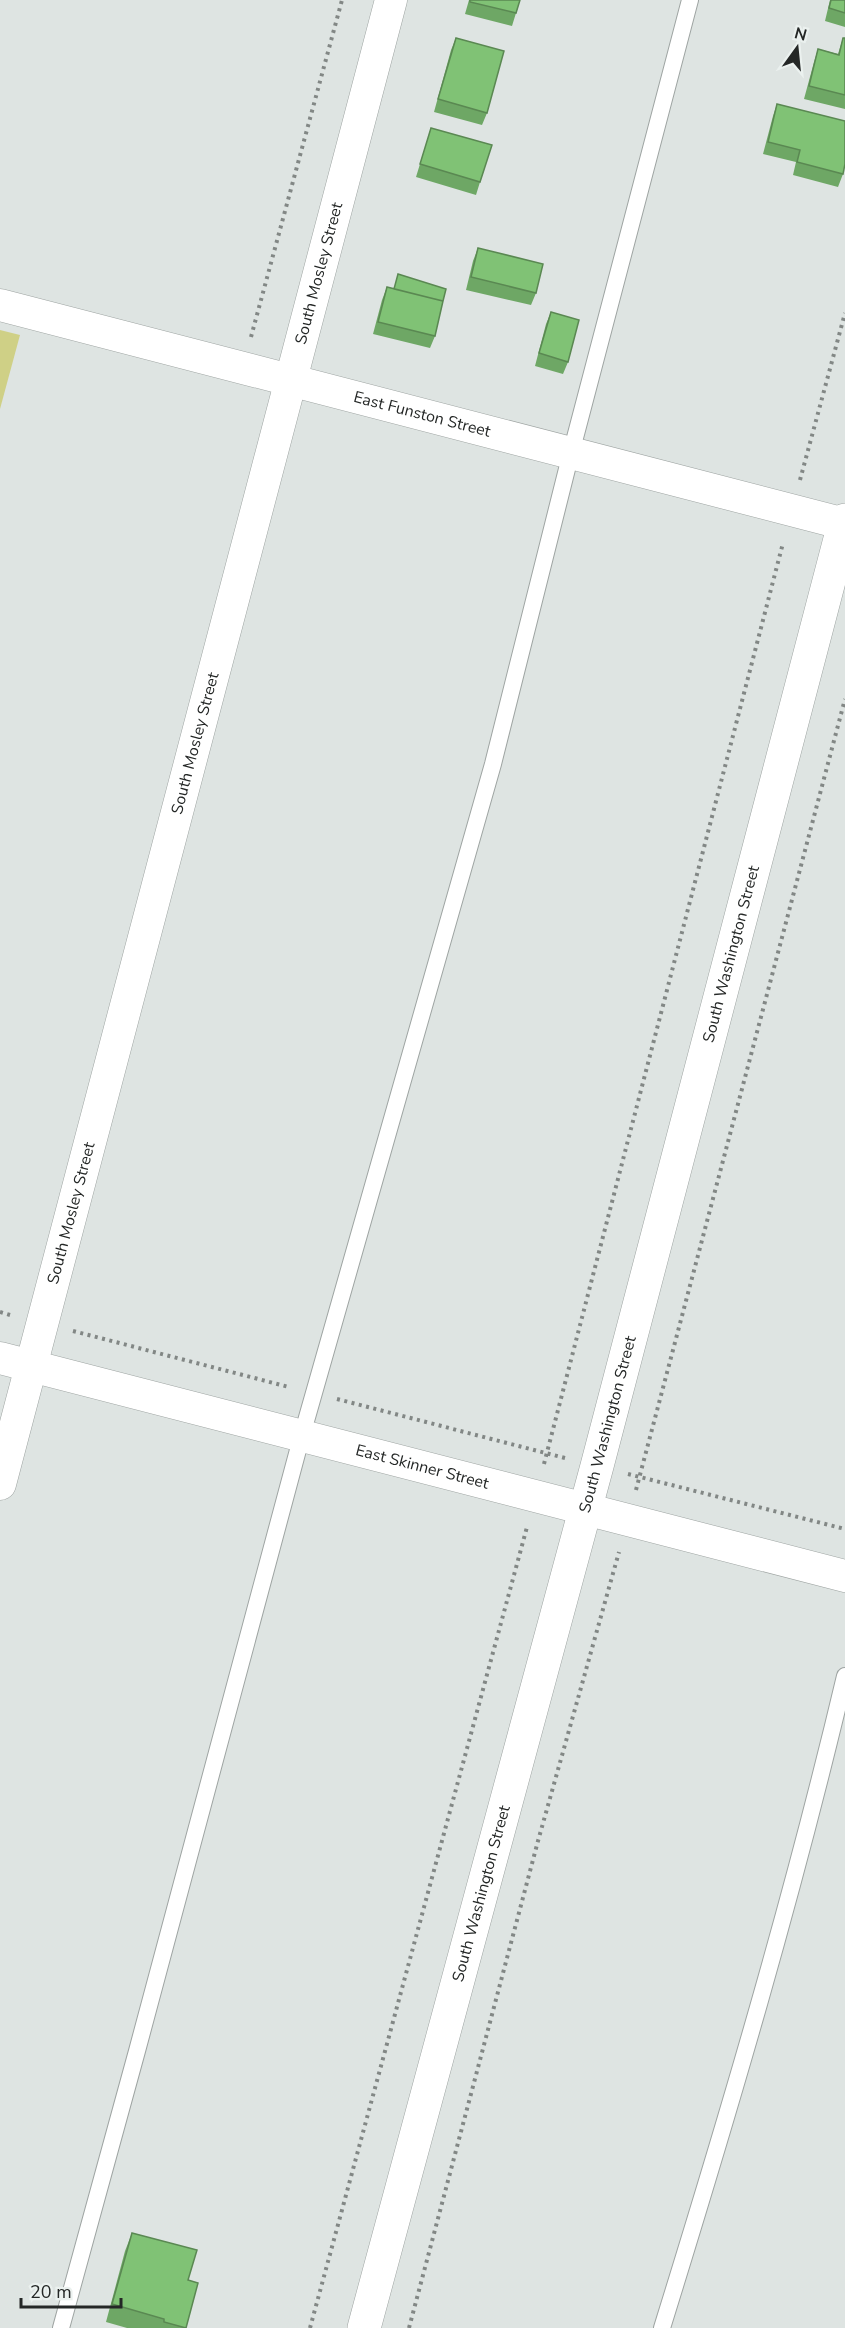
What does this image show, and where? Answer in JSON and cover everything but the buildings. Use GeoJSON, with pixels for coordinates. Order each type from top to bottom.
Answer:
{"type":"FeatureCollection","features":[{"type":"Feature","properties":{"kind":"street","name":"South Mosley Street"},"geometry":{"type":"LineString","coordinates":[[0,1484],[289,380],[391,0]]}},
{"type":"Feature","properties":{"kind":"street","name":"East Funston Street"},"geometry":{"type":"LineString","coordinates":[[0,305],[845,523]]}},
{"type":"Feature","properties":{"kind":"street","name":"South Washington Street"},"geometry":{"type":"LineString","coordinates":[[364,2328],[597,1466],[845,523]]}},
{"type":"Feature","properties":{"kind":"street","name":"East Skinner Street"},"geometry":{"type":"LineString","coordinates":[[0,1358],[845,1576]]}},
{"type":"Feature","properties":{"kind":"lane"},"geometry":{"type":"LineString","coordinates":[[61,2328],[313,1393],[493,764],[571,453],[690,0]]}},
{"type":"Feature","properties":{"kind":"lane"},"geometry":{"type":"LineString","coordinates":[[663,2328],[740,2075],[821,1777],[845,1676]]}},
{"type":"Feature","properties":{"kind":"path"},"geometry":{"type":"LineString","coordinates":[[251,338],[342,0]]}},
{"type":"Feature","properties":{"kind":"path"},"geometry":{"type":"LineString","coordinates":[[310,2328],[547,1453],[845,313]]}},
{"type":"Feature","properties":{"kind":"path"},"geometry":{"type":"LineString","coordinates":[[0,1312],[845,1529]]}},
{"type":"Feature","properties":{"kind":"green space"},"geometry":{"type":"Polygon","coordinates":[[[0,330],[20,335],[0,409],[0,330]]]}}]}
